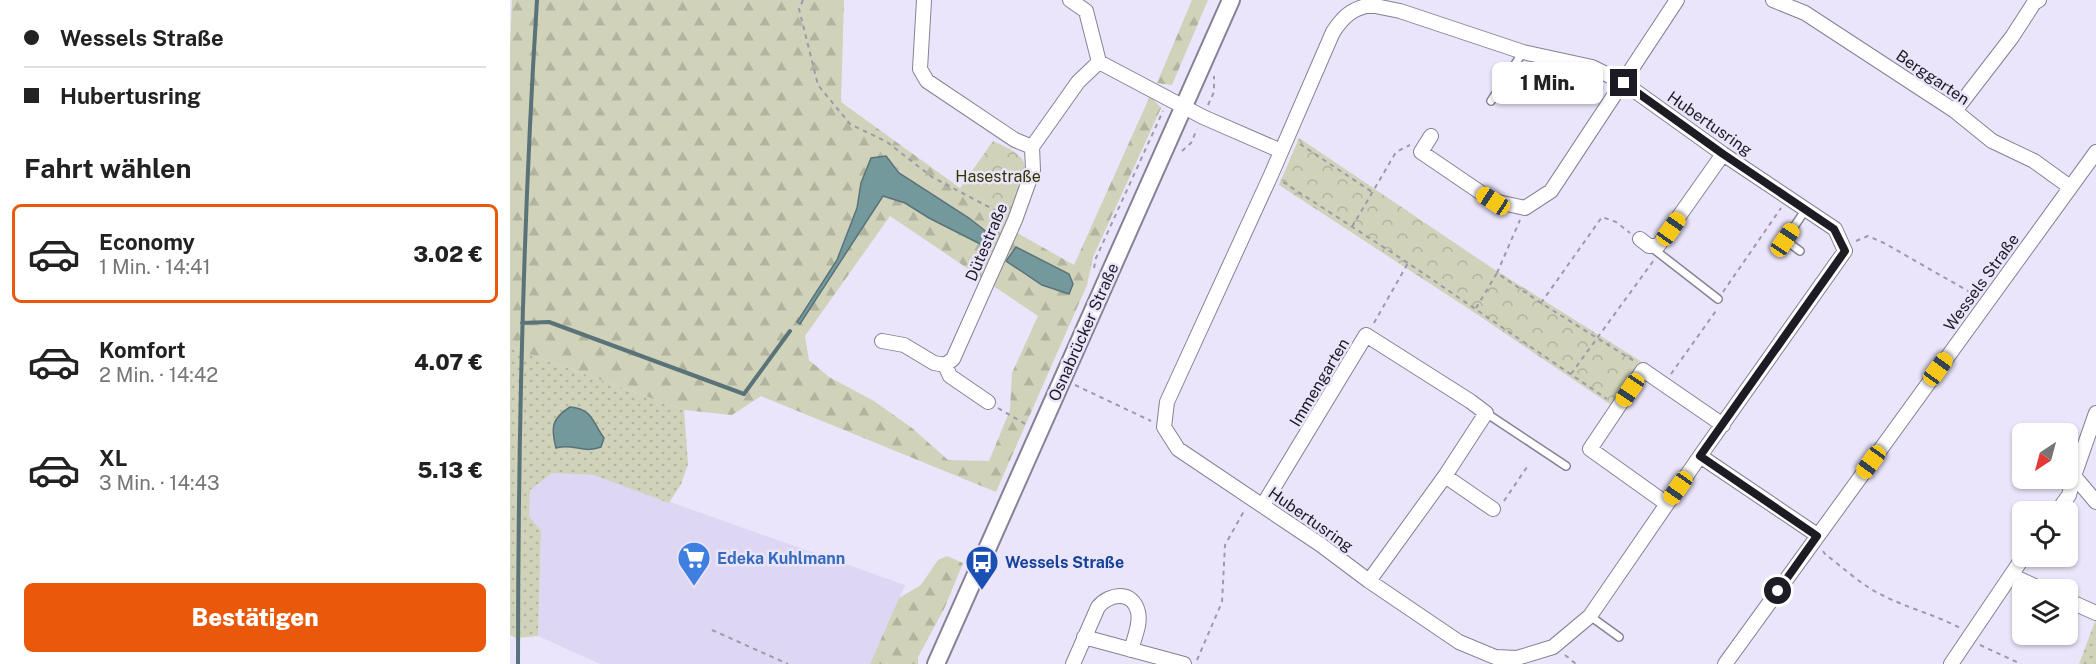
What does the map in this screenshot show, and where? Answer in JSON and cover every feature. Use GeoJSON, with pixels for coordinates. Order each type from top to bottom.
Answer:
{"type":"FeatureCollection","features":[{"type":"Feature","properties":{"kind":"street"},"geometry":{"type":"LineString","coordinates":[[924,0],[920,69],[927,81],[1015,140],[1032,147],[1078,82],[1099,62]]}},
{"type":"Feature","properties":{"kind":"street"},"geometry":{"type":"LineString","coordinates":[[1070,0],[1086,11],[1099,62],[1203,117],[1281,152]]}},
{"type":"Feature","properties":{"kind":"street","name":"Osnabrücker Straße"},"geometry":{"type":"LineString","coordinates":[[936,664],[1231,0]]}},
{"type":"Feature","properties":{"kind":"street"},"geometry":{"type":"LineString","coordinates":[[1431,136],[1421,152],[1493,201],[1525,208],[1551,191],[1677,0]]}},
{"type":"Feature","properties":{"kind":"street","name":"Berggarten"},"geometry":{"type":"LineString","coordinates":[[1773,0],[1805,13],[1956,111],[1992,141],[2034,161],[2070,188]]}},
{"type":"Feature","properties":{"kind":"street"},"geometry":{"type":"LineString","coordinates":[[1956,111],[2038,0]]}},
{"type":"Feature","properties":{"kind":"street","name":"Hubertusring"},"geometry":{"type":"LineString","coordinates":[[1371,3],[1523,52],[1573,61],[1592,67],[1624,83],[1834,229],[1845,251],[1590,616],[1552,647],[1516,658],[1495,657],[1459,642],[1178,449],[1164,427],[1167,402],[1271,175],[1333,32],[1343,16],[1371,3]]}},
{"type":"Feature","properties":{"kind":"street","name":"Dütestraße"},"geometry":{"type":"LineString","coordinates":[[945,365],[953,359],[1015,220],[1033,170],[1032,147]]}},
{"type":"Feature","properties":{"kind":"street","name":"Wessels Straße"},"geometry":{"type":"LineString","coordinates":[[1725,664],[2096,152]]}},
{"type":"Feature","properties":{"kind":"street"},"geometry":{"type":"LineString","coordinates":[[1649,246],[1658,246],[1723,154]]}},
{"type":"Feature","properties":{"kind":"street","name":"Immengarten"},"geometry":{"type":"LineString","coordinates":[[1257,502],[1366,335],[1486,413]]}},
{"type":"Feature","properties":{"kind":"street"},"geometry":{"type":"LineString","coordinates":[[882,341],[904,345],[934,363],[945,365],[950,376],[988,402]]}},
{"type":"Feature","properties":{"kind":"street"},"geometry":{"type":"LineString","coordinates":[[1667,504],[1590,449],[1643,370],[1724,425]]}},
{"type":"Feature","properties":{"kind":"street"},"geometry":{"type":"LineString","coordinates":[[1369,581],[1486,413]]}},
{"type":"Feature","properties":{"kind":"street"},"geometry":{"type":"LineString","coordinates":[[2078,465],[2096,414]]}},
{"type":"Feature","properties":{"kind":"street"},"geometry":{"type":"LineString","coordinates":[[1700,456],[1817,536]]}},
{"type":"Feature","properties":{"kind":"street"},"geometry":{"type":"LineString","coordinates":[[1444,476],[1493,509]]}},
{"type":"Feature","properties":{"kind":"street"},"geometry":{"type":"LineString","coordinates":[[2078,481],[2096,502]]}},
{"type":"Feature","properties":{"kind":"street"},"geometry":{"type":"LineString","coordinates":[[1951,664],[2016,567]]}},
{"type":"Feature","properties":{"kind":"street"},"geometry":{"type":"LineString","coordinates":[[2011,575],[2020,579]]}},
{"type":"Feature","properties":{"kind":"street"},"geometry":{"type":"LineString","coordinates":[[1073,664],[1098,608],[1104,600],[1114,596],[1124,596],[1133,602],[1138,610],[1139,620],[1131,650]]}},
{"type":"Feature","properties":{"kind":"street"},"geometry":{"type":"LineString","coordinates":[[2078,605],[2096,613]]}},
{"type":"Feature","properties":{"kind":"street"},"geometry":{"type":"LineString","coordinates":[[1084,637],[1184,664]]}},
{"type":"Feature","properties":{"kind":"lane"},"geometry":{"type":"LineString","coordinates":[[1491,101],[1523,52]]}},
{"type":"Feature","properties":{"kind":"lane"},"geometry":{"type":"LineString","coordinates":[[1551,93],[1573,61]]}},
{"type":"Feature","properties":{"kind":"lane"},"geometry":{"type":"LineString","coordinates":[[1779,249],[1806,209]]}},
{"type":"Feature","properties":{"kind":"lane"},"geometry":{"type":"LineString","coordinates":[[1785,240],[1800,250]]}},
{"type":"Feature","properties":{"kind":"lane"},"geometry":{"type":"LineString","coordinates":[[1649,246],[1718,299]]}},
{"type":"Feature","properties":{"kind":"lane","name":"Immengarten"},"geometry":{"type":"LineString","coordinates":[[1486,413],[1566,466]]}},
{"type":"Feature","properties":{"kind":"lane"},"geometry":{"type":"LineString","coordinates":[[1590,616],[1619,636]]}},
{"type":"Feature","properties":{"kind":"path"},"geometry":{"type":"LineString","coordinates":[[803,0],[799,9],[818,85],[850,124],[887,142],[932,177],[1015,220]]}},
{"type":"Feature","properties":{"kind":"path"},"geometry":{"type":"LineString","coordinates":[[1288,136],[1372,192]]}},
{"type":"Feature","properties":{"kind":"path"},"geometry":{"type":"LineString","coordinates":[[1352,228],[1396,152],[1431,136]]}},
{"type":"Feature","properties":{"kind":"path"},"geometry":{"type":"LineString","coordinates":[[1271,175],[1476,309],[1614,404]]}},
{"type":"Feature","properties":{"kind":"path"},"geometry":{"type":"LineString","coordinates":[[1666,382],[1722,303],[1718,299],[1788,197]]}},
{"type":"Feature","properties":{"kind":"path"},"geometry":{"type":"LineString","coordinates":[[1476,309],[1497,273],[1525,208]]}},
{"type":"Feature","properties":{"kind":"path"},"geometry":{"type":"LineString","coordinates":[[1541,303],[1602,217],[1616,222],[1649,246],[1597,338],[1571,374]]}},
{"type":"Feature","properties":{"kind":"path"},"geometry":{"type":"LineString","coordinates":[[1845,251],[1855,241],[1868,236],[1987,302]]}},
{"type":"Feature","properties":{"kind":"path"},"geometry":{"type":"LineString","coordinates":[[1366,335],[1408,264]]}},
{"type":"Feature","properties":{"kind":"path"},"geometry":{"type":"LineString","coordinates":[[1497,273],[1642,366]]}},
{"type":"Feature","properties":{"kind":"path"},"geometry":{"type":"LineString","coordinates":[[1074,384],[1164,427]]}},
{"type":"Feature","properties":{"kind":"path"},"geometry":{"type":"LineString","coordinates":[[988,402],[1029,426]]}},
{"type":"Feature","properties":{"kind":"path"},"geometry":{"type":"LineString","coordinates":[[1493,509],[1499,508],[1527,467]]}},
{"type":"Feature","properties":{"kind":"path"},"geometry":{"type":"LineString","coordinates":[[1195,664],[1222,602],[1225,545],[1257,502]]}},
{"type":"Feature","properties":{"kind":"path"},"geometry":{"type":"LineString","coordinates":[[1817,536],[1825,554],[1881,595],[1929,616],[1946,620],[1969,637],[2021,664]]}},
{"type":"Feature","properties":{"kind":"path"},"geometry":{"type":"LineString","coordinates":[[712,630],[788,664]]}},
{"type":"Feature","properties":{"kind":"shaded area"},"geometry":{"type":"Polygon","coordinates":[[[886,156],[899,173],[969,218],[993,237],[988,248],[905,203],[883,196],[800,324],[797,322],[837,260],[857,208],[861,183],[871,158],[886,156]]]}},
{"type":"Feature","properties":{"kind":"shaded area"},"geometry":{"type":"Polygon","coordinates":[[[1016,247],[1069,274],[1073,284],[1069,294],[1042,285],[1006,261],[1016,247]]]}},
{"type":"Feature","properties":{"kind":"shaded area"},"geometry":{"type":"Polygon","coordinates":[[[570,407],[588,413],[604,438],[601,447],[595,449],[556,448],[553,435],[554,424],[559,416],[570,407]]]}},
{"type":"Feature","properties":{"kind":"shaded area"},"geometry":{"type":"Polygon","coordinates":[[[552,473],[594,475],[905,585],[870,664],[600,664],[538,636],[541,532],[529,516],[529,490],[552,473]]]}},
{"type":"Feature","properties":{"kind":"green space"},"geometry":{"type":"Polygon","coordinates":[[[512,0],[844,0],[841,102],[960,188],[1010,214],[1005,226],[1074,265],[1150,96],[1161,108],[1093,257],[1087,285],[996,492],[761,396],[732,415],[684,410],[510,347],[512,0]],[[886,156],[861,183],[857,208],[837,260],[797,322],[799,324],[883,196],[905,203],[988,248],[993,237],[922,190],[897,169],[886,156]],[[890,216],[805,336],[809,360],[829,377],[874,401],[912,428],[948,460],[989,461],[1010,410],[1012,373],[1038,316],[890,216]],[[1017,247],[1007,261],[1025,275],[1053,290],[1069,274],[1017,247]]]}},
{"type":"Feature","properties":{"kind":"green space"},"geometry":{"type":"Polygon","coordinates":[[[1192,0],[1208,0],[1172,85],[1157,83],[1192,0]]]}},
{"type":"Feature","properties":{"kind":"green space"},"geometry":{"type":"Polygon","coordinates":[[[1299,138],[1492,268],[1645,364],[1614,407],[1279,185],[1299,138]]]}},
{"type":"Feature","properties":{"kind":"green space","name":"Hasestraße"},"geometry":{"type":"Polygon","coordinates":[[[993,141],[1016,153],[1024,165],[1022,186],[1010,214],[960,188],[993,141]]]}},
{"type":"Feature","properties":{"kind":"green space"},"geometry":{"type":"Polygon","coordinates":[[[510,347],[684,410],[688,464],[681,484],[669,503],[594,475],[552,473],[530,490],[529,516],[541,531],[538,636],[516,638],[510,635],[510,347]]]}},
{"type":"Feature","properties":{"kind":"green space"},"geometry":{"type":"Polygon","coordinates":[[[947,556],[963,563],[944,609],[918,657],[918,664],[870,664],[899,598],[921,585],[938,560],[947,556]]]}},
{"type":"Feature","properties":{"kind":"green space"},"geometry":{"type":"Polygon","coordinates":[[[2096,619],[2096,664],[2079,664],[2096,619]]]}},
{"type":"Feature","properties":{"kind":"waterway"},"geometry":{"type":"LineString","coordinates":[[518,664],[522,332],[537,0]]}},
{"type":"Feature","properties":{"kind":"waterway"},"geometry":{"type":"LineString","coordinates":[[522,323],[549,322],[744,394],[790,331]]}},
{"type":"Feature","properties":{"kind":"place","name":"Edeka Kuhlmann"},"geometry":{"type":"Point","coordinates":[694,587]}},
{"type":"Feature","properties":{"kind":"place","name":"Wessels Straße"},"geometry":{"type":"Point","coordinates":[982,591]}},
{"type":"Feature","properties":{"kind":"route"},"geometry":{"type":"LineString","coordinates":[[1624,83],[1834,229],[1845,251],[1700,456],[1817,536],[1778,591]]}}]}
